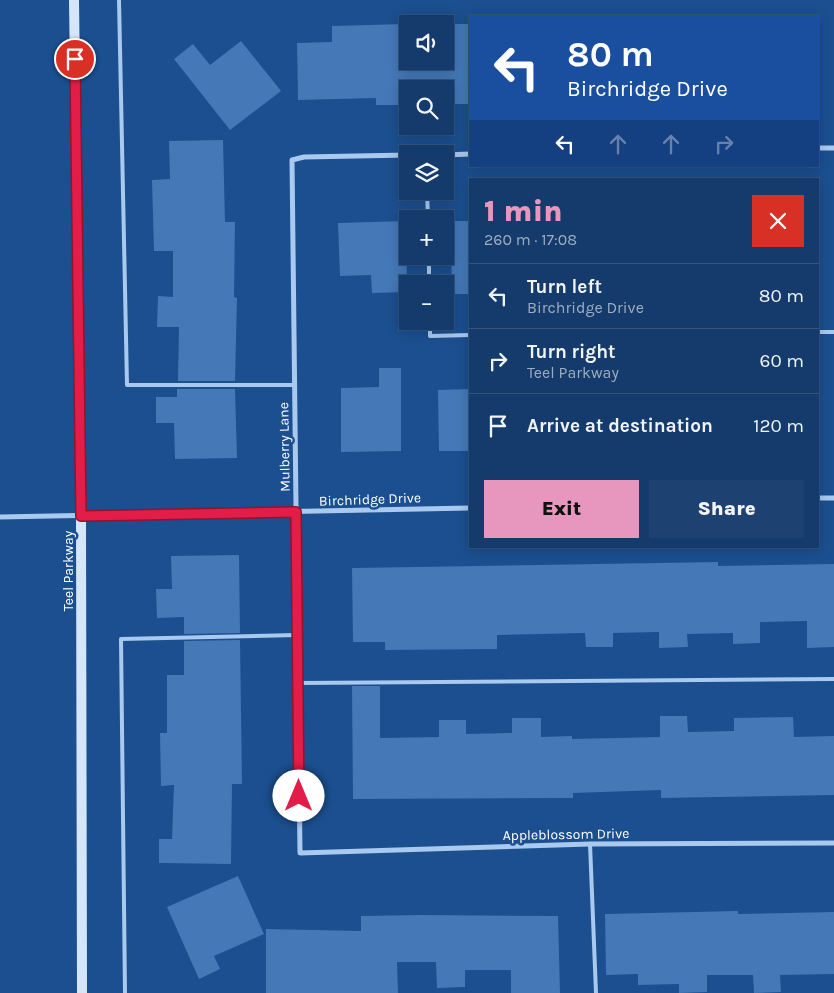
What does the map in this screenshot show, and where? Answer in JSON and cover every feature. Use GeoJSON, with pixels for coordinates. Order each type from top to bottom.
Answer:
{"type":"FeatureCollection","features":[{"type":"Feature","properties":{"kind":"main road","name":"Teel Parkway"},"geometry":{"type":"LineString","coordinates":[[74,0],[81,516],[82,993]]}},
{"type":"Feature","properties":{"kind":"street"},"geometry":{"type":"LineString","coordinates":[[819,148],[834,148]]}},
{"type":"Feature","properties":{"kind":"street"},"geometry":{"type":"LineString","coordinates":[[454,155],[469,154]]}},
{"type":"Feature","properties":{"kind":"street","name":"Mulberry Lane"},"geometry":{"type":"LineString","coordinates":[[300,853],[292,160],[304,157],[399,155]]}},
{"type":"Feature","properties":{"kind":"street"},"geometry":{"type":"LineString","coordinates":[[819,498],[834,498]]}},
{"type":"Feature","properties":{"kind":"street","name":"Birchridge Drive"},"geometry":{"type":"LineString","coordinates":[[0,517],[469,508]]}},
{"type":"Feature","properties":{"kind":"street","name":"Appleblossom Drive"},"geometry":{"type":"LineString","coordinates":[[300,853],[590,844],[834,843]]}},
{"type":"Feature","properties":{"kind":"lane"},"geometry":{"type":"LineString","coordinates":[[119,0],[127,385],[294,385]]}},
{"type":"Feature","properties":{"kind":"lane"},"geometry":{"type":"LineString","coordinates":[[430,330],[430,336],[469,335]]}},
{"type":"Feature","properties":{"kind":"lane"},"geometry":{"type":"LineString","coordinates":[[819,332],[834,332]]}},
{"type":"Feature","properties":{"kind":"lane"},"geometry":{"type":"LineString","coordinates":[[125,993],[121,639],[297,635]]}},
{"type":"Feature","properties":{"kind":"lane"},"geometry":{"type":"LineString","coordinates":[[298,683],[834,678]]}},
{"type":"Feature","properties":{"kind":"lane"},"geometry":{"type":"LineString","coordinates":[[590,844],[596,993]]}},
{"type":"Feature","properties":{"kind":"building"},"geometry":{"type":"Polygon","coordinates":[[[399,24],[399,70],[454,70],[454,24],[469,24],[469,104],[454,104],[454,80],[399,80],[399,105],[376,105],[376,98],[298,100],[297,43],[332,42],[332,26],[399,24]]]}},
{"type":"Feature","properties":{"kind":"building"},"geometry":{"type":"Polygon","coordinates":[[[241,41],[281,91],[230,130],[174,59],[193,44],[210,65],[241,41]]]}},
{"type":"Feature","properties":{"kind":"building"},"geometry":{"type":"Polygon","coordinates":[[[223,140],[225,222],[235,222],[234,297],[237,298],[235,381],[178,381],[179,327],[157,327],[158,296],[173,297],[173,251],[154,251],[152,180],[170,179],[169,141],[223,140]]]}},
{"type":"Feature","properties":{"kind":"building"},"geometry":{"type":"Polygon","coordinates":[[[399,221],[399,265],[407,265],[407,275],[399,275],[399,292],[372,293],[371,275],[340,276],[338,223],[399,221]]]}},
{"type":"Feature","properties":{"kind":"building"},"geometry":{"type":"Polygon","coordinates":[[[454,221],[469,221],[469,294],[454,294],[454,275],[452,275],[452,265],[454,265],[454,221]]]}},
{"type":"Feature","properties":{"kind":"building"},"geometry":{"type":"Polygon","coordinates":[[[379,368],[401,368],[401,451],[341,452],[341,388],[379,387],[379,368]]]}},
{"type":"Feature","properties":{"kind":"building"},"geometry":{"type":"Polygon","coordinates":[[[177,389],[235,389],[237,458],[175,459],[174,423],[156,423],[156,397],[177,397],[177,389]]]}},
{"type":"Feature","properties":{"kind":"building"},"geometry":{"type":"Polygon","coordinates":[[[469,389],[469,451],[439,451],[438,390],[469,389]]]}},
{"type":"Feature","properties":{"kind":"building"},"geometry":{"type":"Polygon","coordinates":[[[239,555],[240,633],[184,634],[184,617],[157,618],[156,589],[172,589],[171,556],[239,555]]]}},
{"type":"Feature","properties":{"kind":"building"},"geometry":{"type":"Polygon","coordinates":[[[718,562],[718,566],[834,564],[834,647],[807,648],[807,621],[760,622],[760,643],[733,644],[733,633],[687,634],[688,647],[659,648],[659,632],[613,633],[613,647],[586,647],[585,633],[497,635],[497,649],[385,650],[385,642],[353,642],[352,568],[718,562]]]}},
{"type":"Feature","properties":{"kind":"building"},"geometry":{"type":"Polygon","coordinates":[[[240,640],[242,784],[232,784],[231,864],[159,863],[159,839],[172,839],[174,785],[161,786],[160,733],[167,733],[167,675],[184,675],[184,641],[240,640]]]}},
{"type":"Feature","properties":{"kind":"building"},"geometry":{"type":"Polygon","coordinates":[[[352,686],[380,686],[380,738],[439,737],[439,720],[466,720],[466,734],[512,733],[512,718],[541,718],[541,737],[572,736],[572,739],[660,737],[660,716],[687,716],[688,732],[734,731],[734,718],[793,717],[794,737],[834,736],[834,795],[661,798],[661,790],[573,793],[573,798],[353,799],[352,686]]]}},
{"type":"Feature","properties":{"kind":"building"},"geometry":{"type":"Polygon","coordinates":[[[238,876],[264,934],[214,956],[220,969],[199,979],[167,907],[238,876]]]}},
{"type":"Feature","properties":{"kind":"building"},"geometry":{"type":"Polygon","coordinates":[[[738,911],[738,914],[834,912],[834,974],[780,975],[781,992],[754,993],[753,975],[707,975],[707,992],[679,993],[679,984],[638,985],[638,974],[606,975],[605,914],[738,911]]]}},
{"type":"Feature","properties":{"kind":"building"},"geometry":{"type":"Polygon","coordinates":[[[361,916],[558,916],[560,993],[511,993],[511,970],[465,970],[465,987],[437,988],[436,962],[397,962],[398,993],[266,993],[266,929],[361,931],[361,916]]]}},
{"type":"Feature","properties":{"kind":"route"},"geometry":{"type":"LineString","coordinates":[[75,59],[81,516],[296,512],[299,796]]}}]}
